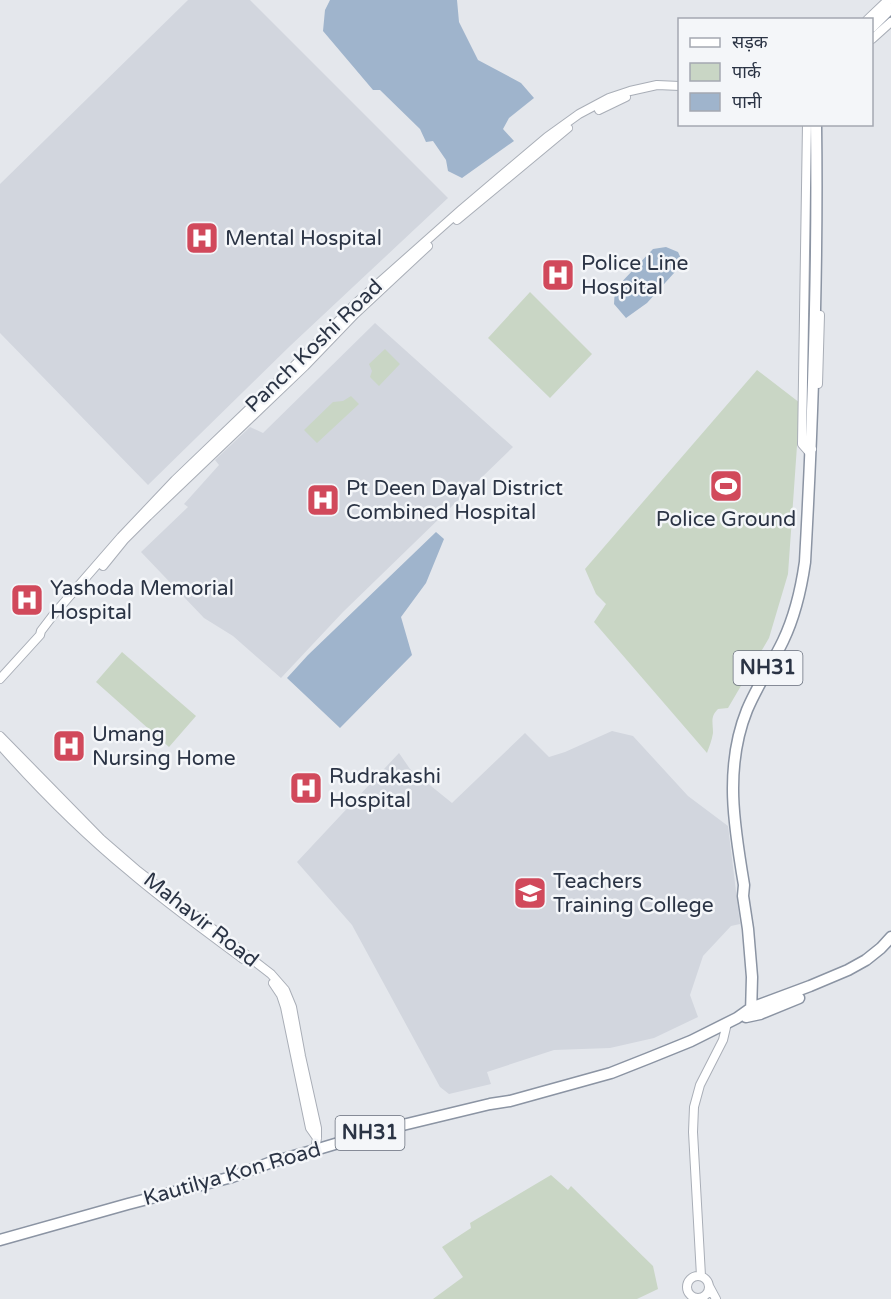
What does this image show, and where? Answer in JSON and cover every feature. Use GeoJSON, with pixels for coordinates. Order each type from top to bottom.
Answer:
{"type":"FeatureCollection","features":[{"type":"Feature","properties":{"kind":"highway"},"geometry":{"type":"LineString","coordinates":[[873,26],[891,8]]}},
{"type":"Feature","properties":{"kind":"highway","name":"NH31"},"geometry":{"type":"LineString","coordinates":[[755,1011],[743,896],[744,885],[733,816],[733,773],[739,731],[747,709],[782,642],[794,615],[802,586],[815,350],[818,126]]}},
{"type":"Feature","properties":{"kind":"highway"},"geometry":{"type":"LineString","coordinates":[[755,1011],[848,970],[874,954],[891,938]]}},
{"type":"Feature","properties":{"kind":"highway"},"geometry":{"type":"LineString","coordinates":[[755,1011],[851,976],[868,966],[891,946]]}},
{"type":"Feature","properties":{"kind":"highway","name":"Kautilya Kon Road"},"geometry":{"type":"LineString","coordinates":[[0,1240],[231,1177],[269,1163],[382,1130],[510,1101],[611,1072],[660,1054],[755,1011]]}},
{"type":"Feature","properties":{"kind":"street"},"geometry":{"type":"LineString","coordinates":[[869,18],[888,0]]}},
{"type":"Feature","properties":{"kind":"street"},"geometry":{"type":"LineString","coordinates":[[873,38],[891,22]]}},
{"type":"Feature","properties":{"kind":"street","name":"Panch Koshi Road"},"geometry":{"type":"LineString","coordinates":[[0,679],[40,635],[54,614],[121,537],[175,480],[355,304],[462,209],[547,137],[579,114],[609,98],[630,91],[657,85],[678,88]]}},
{"type":"Feature","properties":{"kind":"street"},"geometry":{"type":"LineString","coordinates":[[807,126],[802,444],[810,452],[814,446],[820,354],[818,126]]}},
{"type":"Feature","properties":{"kind":"street","name":"Mahavir Road"},"geometry":{"type":"LineString","coordinates":[[0,736],[101,839],[195,919]]}},
{"type":"Feature","properties":{"kind":"street"},"geometry":{"type":"LineString","coordinates":[[0,745],[90,837],[130,872],[195,919],[272,981],[281,995],[292,1022],[310,1128],[317,1138],[315,1150]]}},
{"type":"Feature","properties":{"kind":"street"},"geometry":{"type":"LineString","coordinates":[[701,1276],[693,1132],[694,1107],[700,1085],[732,1021]]}},
{"type":"Feature","properties":{"kind":"street"},"geometry":{"type":"LineString","coordinates":[[709,1286],[705,1295],[699,1298],[690,1294],[688,1284],[694,1277],[701,1276],[707,1280],[716,1299]]}},
{"type":"Feature","properties":{"kind":"shaded area","name":"Mental Hospital"},"geometry":{"type":"Polygon","coordinates":[[[188,0],[250,0],[448,198],[290,346],[148,485],[0,333],[0,184],[188,0]]]}},
{"type":"Feature","properties":{"kind":"shaded area","name":"Pt Deen Dayal District Combined Hospital"},"geometry":{"type":"Polygon","coordinates":[[[375,323],[513,447],[343,612],[281,678],[233,636],[204,618],[141,552],[188,507],[184,504],[219,465],[215,460],[250,427],[263,433],[375,323]]]}},
{"type":"Feature","properties":{"kind":"shaded area","name":"Teachers Training College"},"geometry":{"type":"Polygon","coordinates":[[[612,731],[633,736],[688,796],[728,826],[740,924],[731,926],[703,956],[690,995],[698,1017],[654,1038],[610,1048],[554,1050],[487,1072],[491,1084],[449,1094],[440,1087],[352,925],[297,862],[399,753],[410,769],[452,803],[525,733],[549,757],[612,731]]]}},
{"type":"Feature","properties":{"kind":"green space"},"geometry":{"type":"Polygon","coordinates":[[[530,292],[592,354],[550,398],[488,338],[530,292]]]}},
{"type":"Feature","properties":{"kind":"green space"},"geometry":{"type":"Polygon","coordinates":[[[385,349],[400,364],[379,386],[370,377],[372,371],[369,364],[385,349]]]}},
{"type":"Feature","properties":{"kind":"green space","name":"Police Ground"},"geometry":{"type":"Polygon","coordinates":[[[757,370],[800,403],[788,574],[769,638],[728,708],[718,709],[714,715],[713,736],[707,753],[594,622],[606,604],[596,594],[585,569],[757,370]]]}},
{"type":"Feature","properties":{"kind":"green space"},"geometry":{"type":"Polygon","coordinates":[[[351,396],[359,404],[317,443],[304,430],[333,402],[343,401],[351,396]]]}},
{"type":"Feature","properties":{"kind":"green space"},"geometry":{"type":"Polygon","coordinates":[[[122,652],[196,716],[169,747],[96,682],[122,652]]]}},
{"type":"Feature","properties":{"kind":"green space"},"geometry":{"type":"Polygon","coordinates":[[[551,1175],[568,1190],[571,1186],[653,1266],[658,1289],[637,1299],[433,1299],[463,1277],[442,1247],[471,1228],[470,1223],[551,1175]]]}},
{"type":"Feature","properties":{"kind":"water"},"geometry":{"type":"Polygon","coordinates":[[[330,0],[457,0],[459,22],[478,60],[521,83],[534,98],[509,118],[503,129],[514,141],[462,178],[448,171],[446,160],[433,141],[426,142],[420,129],[380,90],[373,90],[323,31],[325,10],[330,0]]]}},
{"type":"Feature","properties":{"kind":"water"},"geometry":{"type":"Polygon","coordinates":[[[666,247],[678,252],[683,263],[647,303],[626,318],[614,304],[615,289],[653,249],[666,247]]]}},
{"type":"Feature","properties":{"kind":"water"},"geometry":{"type":"Polygon","coordinates":[[[436,532],[444,539],[426,583],[401,617],[412,655],[340,728],[287,678],[436,532]]]}},
{"type":"Feature","properties":{"kind":"place","name":"Mental Hospital"},"geometry":{"type":"Point","coordinates":[202,238]}},
{"type":"Feature","properties":{"kind":"place","name":"Police Line Hospital"},"geometry":{"type":"Point","coordinates":[558,275]}},
{"type":"Feature","properties":{"kind":"place","name":"Police Ground"},"geometry":{"type":"Point","coordinates":[726,486]}},
{"type":"Feature","properties":{"kind":"place","name":"Pt Deen Dayal District Combined Hospital"},"geometry":{"type":"Point","coordinates":[323,500]}},
{"type":"Feature","properties":{"kind":"place","name":"Yashoda Memorial Hospital"},"geometry":{"type":"Point","coordinates":[27,600]}},
{"type":"Feature","properties":{"kind":"place","name":"Umang Nursing Home"},"geometry":{"type":"Point","coordinates":[69,746]}},
{"type":"Feature","properties":{"kind":"place","name":"Rudrakashi Hospital"},"geometry":{"type":"Point","coordinates":[306,788]}},
{"type":"Feature","properties":{"kind":"place","name":"Teachers Training College"},"geometry":{"type":"Point","coordinates":[530,893]}}]}
